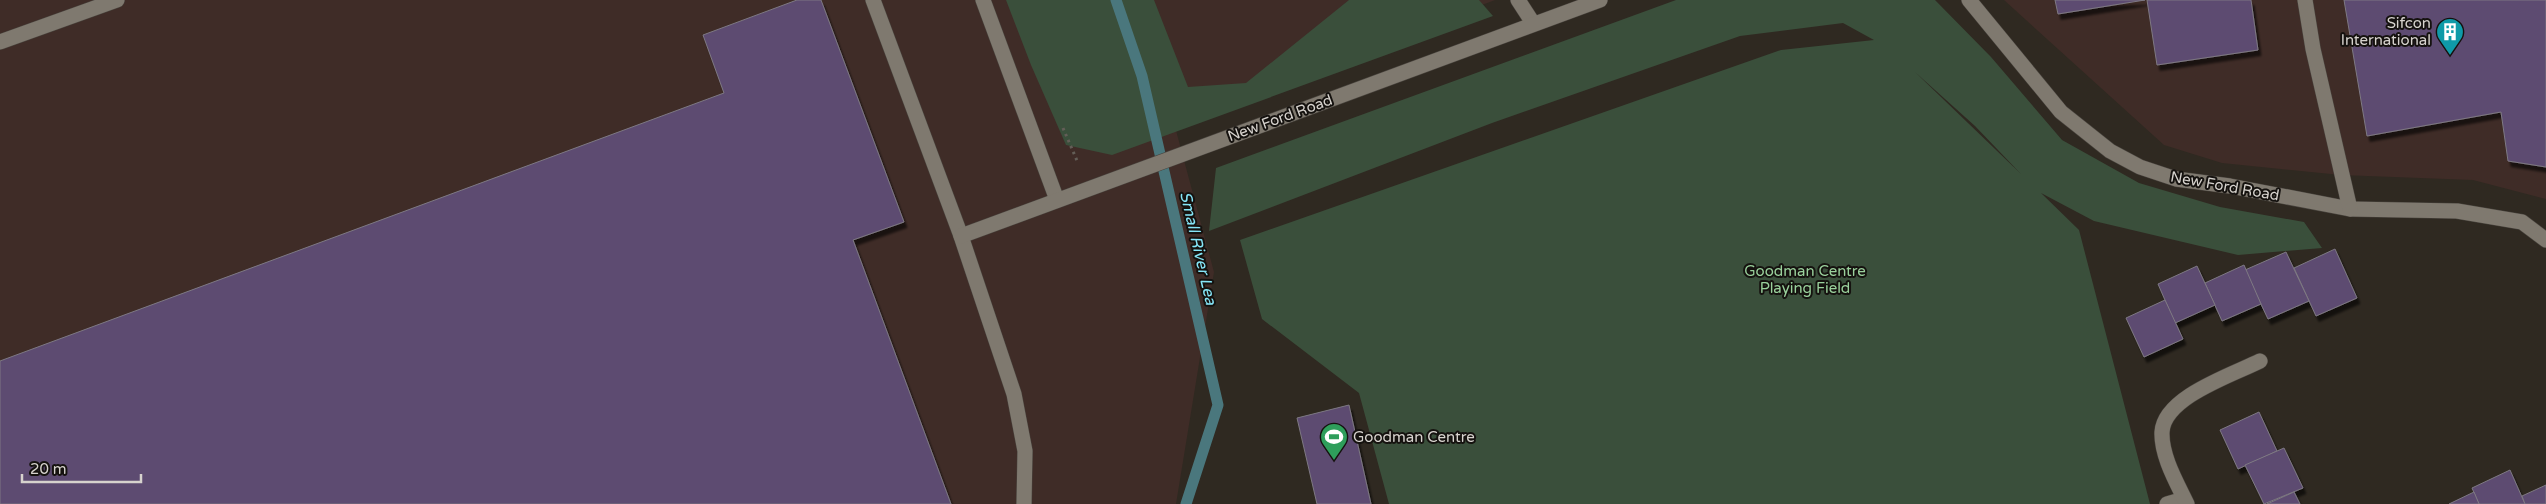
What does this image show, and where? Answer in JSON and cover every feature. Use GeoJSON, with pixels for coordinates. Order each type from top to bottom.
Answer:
{"type":"FeatureCollection","features":[{"type":"Feature","properties":{"kind":"street"},"geometry":{"type":"LineString","coordinates":[[0,42],[117,0]]}},
{"type":"Feature","properties":{"kind":"street"},"geometry":{"type":"LineString","coordinates":[[873,0],[961,236],[1014,394],[1024,451],[1024,504]]}},
{"type":"Feature","properties":{"kind":"street"},"geometry":{"type":"LineString","coordinates":[[983,0],[1056,200]]}},
{"type":"Feature","properties":{"kind":"street"},"geometry":{"type":"LineString","coordinates":[[1518,0],[1533,23]]}},
{"type":"Feature","properties":{"kind":"street","name":"New Ford Road"},"geometry":{"type":"LineString","coordinates":[[961,236],[1533,23],[1600,0]]}},
{"type":"Feature","properties":{"kind":"street","name":"New Ford Road"},"geometry":{"type":"LineString","coordinates":[[1969,0],[2061,112],[2110,151],[2140,167],[2176,179],[2230,186],[2350,209],[2457,211],[2522,222],[2546,240]]}},
{"type":"Feature","properties":{"kind":"street"},"geometry":{"type":"LineString","coordinates":[[2305,0],[2313,49],[2350,209]]}},
{"type":"Feature","properties":{"kind":"street"},"geometry":{"type":"LineString","coordinates":[[2167,504],[2185,501],[2164,446],[2162,434],[2166,417],[2178,403],[2189,396],[2260,362]]}},
{"type":"Feature","properties":{"kind":"shaded area"},"geometry":{"type":"Polygon","coordinates":[[[0,0],[1495,0],[1174,123],[1214,272],[1176,504],[0,504],[0,0]]]}},
{"type":"Feature","properties":{"kind":"shaded area"},"geometry":{"type":"Polygon","coordinates":[[[2004,0],[2546,0],[2546,199],[2473,180],[2341,175],[2222,163],[2164,145],[2004,0]]]}},
{"type":"Feature","properties":{"kind":"green space"},"geometry":{"type":"Polygon","coordinates":[[[1006,0],[1154,0],[1188,87],[1246,83],[1349,0],[1479,0],[1493,16],[1112,155],[1066,145],[1031,65],[1006,0]]]}},
{"type":"Feature","properties":{"kind":"green space","name":"Goodman Centre Playing Field"},"geometry":{"type":"Polygon","coordinates":[[[1676,0],[1935,0],[1991,57],[2062,140],[2139,183],[2220,207],[2304,222],[2322,248],[2238,255],[2094,221],[2041,193],[2079,230],[2150,504],[1389,504],[1359,393],[1262,319],[1240,240],[1781,50],[1874,40],[1843,23],[1740,36],[1492,123],[1209,231],[1216,168],[1676,0]],[[1915,72],[2021,174],[1975,126],[1915,72]]]}},
{"type":"Feature","properties":{"kind":"building"},"geometry":{"type":"Polygon","coordinates":[[[797,0],[821,0],[904,222],[853,240],[951,504],[0,504],[0,361],[724,93],[703,35],[797,0]]]}},
{"type":"Feature","properties":{"kind":"building"},"geometry":{"type":"Polygon","coordinates":[[[2055,0],[2145,0],[2058,14],[2055,0]]]}},
{"type":"Feature","properties":{"kind":"building"},"geometry":{"type":"Polygon","coordinates":[[[2147,0],[2251,0],[2258,50],[2157,65],[2147,0]]]}},
{"type":"Feature","properties":{"kind":"building","name":"Sifcon International"},"geometry":{"type":"Polygon","coordinates":[[[2344,0],[2546,0],[2546,167],[2508,161],[2501,112],[2367,136],[2344,0]]]}},
{"type":"Feature","properties":{"kind":"building"},"geometry":{"type":"Polygon","coordinates":[[[2335,249],[2357,298],[2316,316],[2294,268],[2335,249]]]}},
{"type":"Feature","properties":{"kind":"building"},"geometry":{"type":"Polygon","coordinates":[[[2286,252],[2309,301],[2268,319],[2245,270],[2286,252]]]}},
{"type":"Feature","properties":{"kind":"building"},"geometry":{"type":"Polygon","coordinates":[[[2244,265],[2261,304],[2222,321],[2205,283],[2244,265]]]}},
{"type":"Feature","properties":{"kind":"building"},"geometry":{"type":"Polygon","coordinates":[[[2197,266],[2215,305],[2175,323],[2158,284],[2197,266]]]}},
{"type":"Feature","properties":{"kind":"building"},"geometry":{"type":"Polygon","coordinates":[[[2165,300],[2183,339],[2144,357],[2126,318],[2165,300]]]}},
{"type":"Feature","properties":{"kind":"building","name":"Goodman Centre"},"geometry":{"type":"Polygon","coordinates":[[[1349,405],[1371,504],[1317,504],[1297,418],[1349,405]]]}},
{"type":"Feature","properties":{"kind":"building"},"geometry":{"type":"Polygon","coordinates":[[[2259,412],[2277,451],[2238,469],[2220,430],[2259,412]]]}},
{"type":"Feature","properties":{"kind":"building"},"geometry":{"type":"Polygon","coordinates":[[[2284,448],[2303,488],[2264,504],[2245,465],[2284,448]]]}},
{"type":"Feature","properties":{"kind":"building"},"geometry":{"type":"Polygon","coordinates":[[[2510,470],[2525,504],[2479,504],[2472,488],[2510,470]]]}},
{"type":"Feature","properties":{"kind":"building"},"geometry":{"type":"Polygon","coordinates":[[[2546,485],[2546,504],[2525,504],[2522,496],[2546,485]]]}},
{"type":"Feature","properties":{"kind":"building"},"geometry":{"type":"Polygon","coordinates":[[[2294,492],[2300,504],[2267,504],[2294,492]]]}},
{"type":"Feature","properties":{"kind":"building"},"geometry":{"type":"Polygon","coordinates":[[[2474,492],[2479,504],[2449,504],[2474,492]]]}},
{"type":"Feature","properties":{"kind":"waterway","name":"Small River Lea"},"geometry":{"type":"LineString","coordinates":[[1116,0],[1142,76],[1218,405],[1186,504]]}},
{"type":"Feature","properties":{"kind":"place","name":"Sifcon International"},"geometry":{"type":"Point","coordinates":[2450,56]}},
{"type":"Feature","properties":{"kind":"place","name":"Goodman Centre"},"geometry":{"type":"Point","coordinates":[1334,461]}}]}
